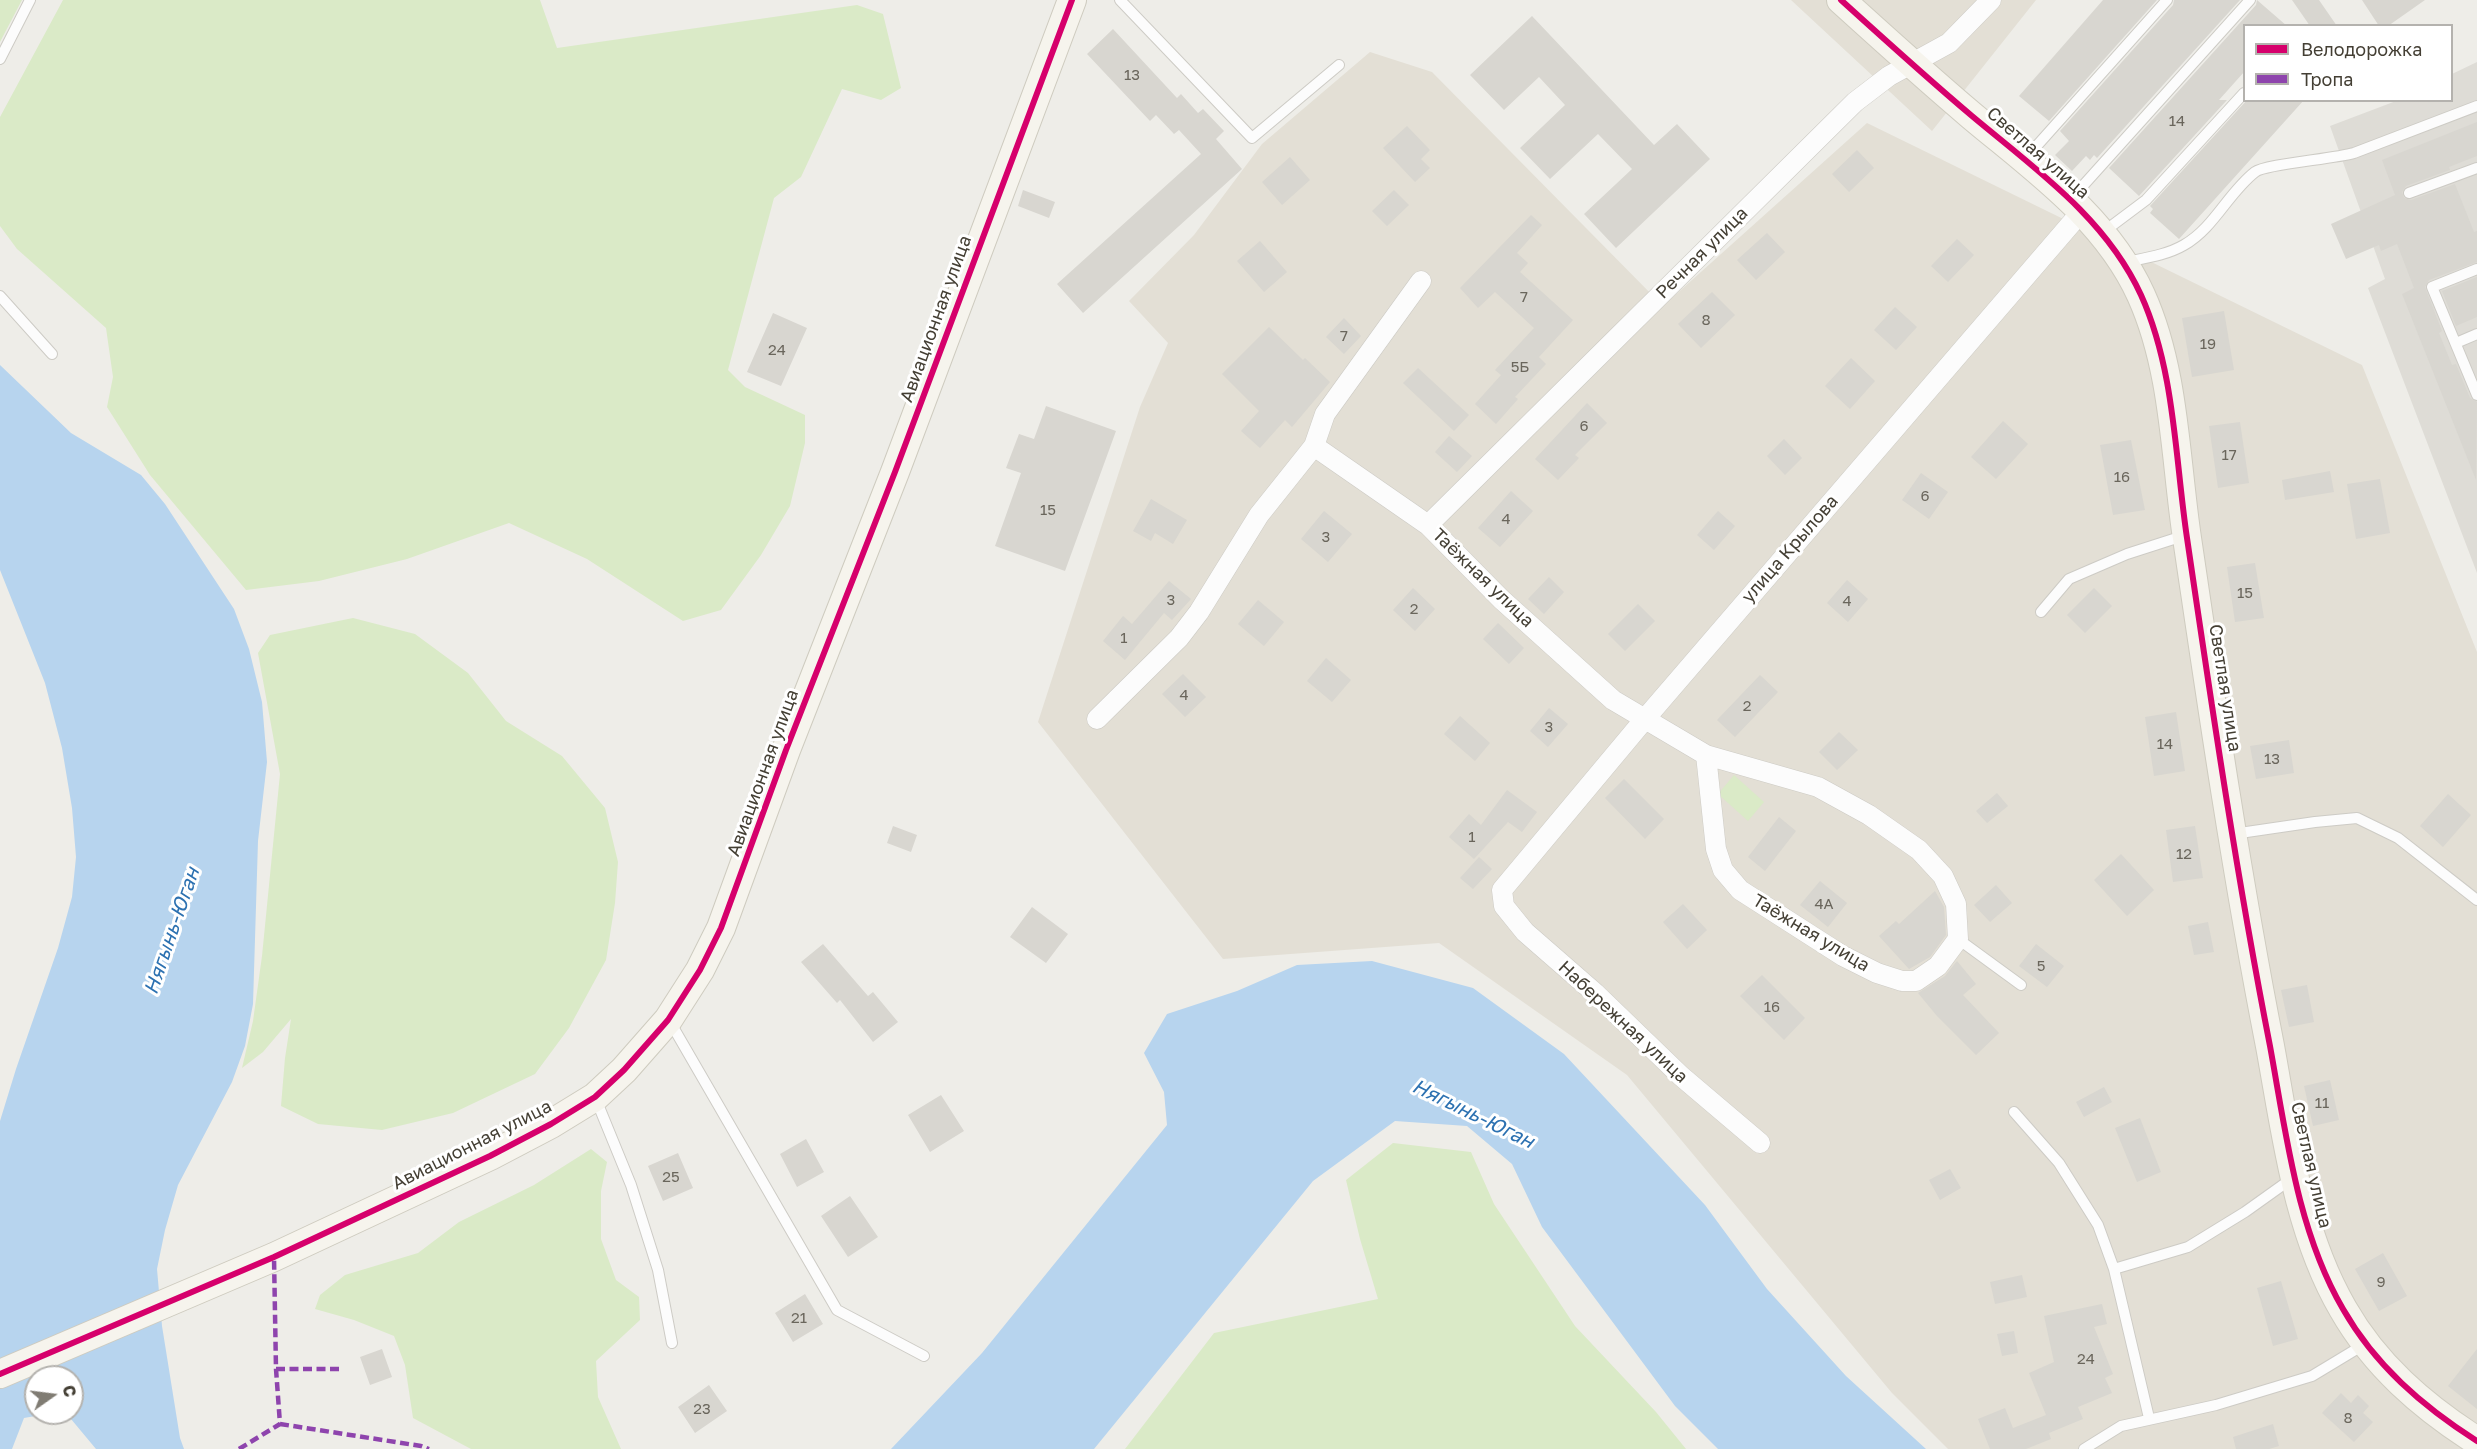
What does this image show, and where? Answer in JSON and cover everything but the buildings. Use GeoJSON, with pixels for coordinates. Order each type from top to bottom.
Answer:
{"type":"FeatureCollection","features":[{"type":"Feature","properties":{"kind":"street","name":"Авиационная улица"},"geometry":{"type":"LineString","coordinates":[[0,1374],[274,1257],[490,1156],[595,1097],[624,1070],[669,1020],[700,970],[721,928],[786,750],[899,461],[1072,0]]}},
{"type":"Feature","properties":{"kind":"street","name":"Светлая улица"},"geometry":{"type":"LineString","coordinates":[[1841,0],[2077,205],[2123,263],[2144,303],[2156,332],[2165,368],[2186,535],[2233,834],[2240,893],[2295,1176],[2308,1226],[2341,1306],[2365,1344],[2403,1386],[2440,1418],[2477,1441]]}},
{"type":"Feature","properties":{"kind":"street","name":"Речная улица"},"geometry":{"type":"LineString","coordinates":[[1428,525],[1855,102],[1871,88],[1949,43],[1991,0]]}},
{"type":"Feature","properties":{"kind":"street","name":"улица Крылова"},"geometry":{"type":"LineString","coordinates":[[1502,890],[2077,205]]}},
{"type":"Feature","properties":{"kind":"street"},"geometry":{"type":"LineString","coordinates":[[1097,719],[1179,638],[1205,603],[1259,515],[1314,446],[1325,414],[1421,281]]}},
{"type":"Feature","properties":{"kind":"street","name":"Таёжная улица"},"geometry":{"type":"LineString","coordinates":[[1314,446],[1428,525],[1501,599],[1613,700],[1706,755],[1818,787],[1869,815],[1919,850],[1943,876],[1956,904],[1958,939],[1938,966],[1916,981],[1902,981],[1877,973],[1843,956],[1740,890],[1723,870],[1716,849],[1706,755]]}},
{"type":"Feature","properties":{"kind":"street","name":"Набережная улица"},"geometry":{"type":"LineString","coordinates":[[1502,890],[1504,906],[1525,932],[1595,993],[1681,1076],[1760,1143]]}},
{"type":"Feature","properties":{"kind":"lane"},"geometry":{"type":"LineString","coordinates":[[0,59],[30,0]]}},
{"type":"Feature","properties":{"kind":"lane"},"geometry":{"type":"LineString","coordinates":[[1120,0],[1252,138],[1339,65]]}},
{"type":"Feature","properties":{"kind":"lane"},"geometry":{"type":"LineString","coordinates":[[2025,160],[2167,0]]}},
{"type":"Feature","properties":{"kind":"lane"},"geometry":{"type":"LineString","coordinates":[[2077,205],[2250,0]]}},
{"type":"Feature","properties":{"kind":"lane"},"geometry":{"type":"LineString","coordinates":[[2102,234],[2146,200],[2243,94]]}},
{"type":"Feature","properties":{"kind":"lane"},"geometry":{"type":"LineString","coordinates":[[2123,263],[2168,253],[2185,245],[2201,232],[2256,171],[2273,166],[2336,158],[2477,106]]}},
{"type":"Feature","properties":{"kind":"lane"},"geometry":{"type":"LineString","coordinates":[[2409,193],[2477,168]]}},
{"type":"Feature","properties":{"kind":"lane"},"geometry":{"type":"LineString","coordinates":[[2477,269],[2432,287],[2477,395]]}},
{"type":"Feature","properties":{"kind":"lane"},"geometry":{"type":"LineString","coordinates":[[0,296],[52,354]]}},
{"type":"Feature","properties":{"kind":"lane"},"geometry":{"type":"LineString","coordinates":[[2456,343],[2477,334]]}},
{"type":"Feature","properties":{"kind":"lane"},"geometry":{"type":"LineString","coordinates":[[2042,612],[2069,579],[2127,554],[2186,535]]}},
{"type":"Feature","properties":{"kind":"lane"},"geometry":{"type":"LineString","coordinates":[[2233,834],[2357,818],[2398,838],[2477,900]]}},
{"type":"Feature","properties":{"kind":"lane"},"geometry":{"type":"LineString","coordinates":[[1958,939],[2021,985]]}},
{"type":"Feature","properties":{"kind":"lane"},"geometry":{"type":"LineString","coordinates":[[669,1020],[837,1310],[924,1356]]}},
{"type":"Feature","properties":{"kind":"lane"},"geometry":{"type":"LineString","coordinates":[[595,1097],[631,1185],[658,1270],[672,1343]]}},
{"type":"Feature","properties":{"kind":"lane"},"geometry":{"type":"LineString","coordinates":[[2014,1112],[2059,1163],[2098,1225],[2114,1269],[2150,1418]]}},
{"type":"Feature","properties":{"kind":"lane"},"geometry":{"type":"LineString","coordinates":[[2114,1269],[2188,1247],[2245,1212],[2295,1176]]}},
{"type":"Feature","properties":{"kind":"lane"},"geometry":{"type":"LineString","coordinates":[[2084,1449],[2121,1426],[2216,1405],[2312,1376],[2365,1344]]}},
{"type":"Feature","properties":{"kind":"shaded area"},"geometry":{"type":"Polygon","coordinates":[[[1791,0],[2036,0],[1932,131],[1791,0]]]}},
{"type":"Feature","properties":{"kind":"shaded area"},"geometry":{"type":"Polygon","coordinates":[[[1370,52],[1432,72],[1663,306],[1867,123],[2362,365],[2477,652],[2477,1449],[1948,1449],[1892,1393],[1627,1075],[1439,943],[1223,959],[1038,722],[1140,407],[1168,343],[1129,301],[1194,235],[1262,144],[1370,52]]]}},
{"type":"Feature","properties":{"kind":"shaded area"},"geometry":{"type":"Polygon","coordinates":[[[2477,62],[2477,573],[2368,288],[2385,279],[2330,126],[2393,102],[2453,102],[2453,74],[2477,62]]]}},
{"type":"Feature","properties":{"kind":"green space"},"geometry":{"type":"Polygon","coordinates":[[[0,0],[22,0],[0,42],[0,0]]]}},
{"type":"Feature","properties":{"kind":"green space"},"geometry":{"type":"Polygon","coordinates":[[[63,0],[540,0],[557,48],[857,5],[883,14],[901,88],[881,100],[842,89],[801,177],[774,198],[728,370],[745,387],[805,415],[805,443],[790,506],[761,555],[721,610],[683,621],[587,559],[509,523],[407,559],[319,581],[246,590],[150,475],[107,407],[113,377],[106,328],[17,249],[0,226],[0,117],[63,0]]]}},
{"type":"Feature","properties":{"kind":"green space"},"geometry":{"type":"Polygon","coordinates":[[[353,618],[415,634],[468,673],[506,721],[562,756],[605,808],[618,862],[615,903],[606,960],[569,1028],[535,1074],[453,1113],[382,1130],[318,1124],[281,1106],[291,1019],[263,1052],[242,1068],[253,1021],[262,956],[280,774],[258,653],[270,635],[353,618]]]}},
{"type":"Feature","properties":{"kind":"green space"},"geometry":{"type":"Polygon","coordinates":[[[1734,775],[1764,802],[1748,821],[1718,794],[1734,775]]]}},
{"type":"Feature","properties":{"kind":"green space"},"geometry":{"type":"Polygon","coordinates":[[[1393,1143],[1471,1152],[1494,1204],[1575,1326],[1656,1412],[1686,1449],[1125,1449],[1214,1333],[1378,1299],[1360,1239],[1346,1180],[1393,1143]]]}},
{"type":"Feature","properties":{"kind":"green space"},"geometry":{"type":"Polygon","coordinates":[[[591,1149],[607,1162],[601,1191],[601,1239],[616,1280],[639,1297],[640,1320],[596,1361],[598,1397],[621,1449],[471,1449],[413,1418],[405,1365],[394,1336],[354,1320],[315,1309],[320,1295],[345,1275],[418,1253],[459,1222],[534,1185],[591,1149]]]}},
{"type":"Feature","properties":{"kind":"water","name":"Нягынь-Юган"},"geometry":{"type":"Polygon","coordinates":[[[0,365],[71,433],[141,475],[165,504],[234,609],[249,649],[262,702],[267,762],[258,841],[253,1004],[245,1046],[232,1082],[178,1185],[157,1269],[162,1326],[180,1438],[184,1449],[96,1449],[76,1425],[84,1425],[84,1365],[24,1365],[24,1418],[12,1449],[0,1449],[0,1121],[58,948],[72,897],[76,857],[72,808],[62,748],[45,683],[0,570],[0,365]]]}},
{"type":"Feature","properties":{"kind":"water","name":"Нягынь-Юган"},"geometry":{"type":"Polygon","coordinates":[[[1372,961],[1473,988],[1564,1054],[1705,1205],[1767,1289],[1846,1376],[1926,1449],[1718,1449],[1675,1406],[1542,1227],[1512,1164],[1467,1126],[1395,1121],[1313,1181],[1094,1449],[891,1449],[982,1353],[1167,1125],[1164,1092],[1144,1053],[1167,1014],[1237,991],[1297,965],[1372,961]]]}},
{"type":"Feature","properties":{"kind":"marked path"},"geometry":{"type":"LineString","coordinates":[[239,1449],[280,1424],[276,1369],[274,1257]]}},
{"type":"Feature","properties":{"kind":"marked path"},"geometry":{"type":"LineString","coordinates":[[276,1369],[341,1369]]}},
{"type":"Feature","properties":{"kind":"marked path"},"geometry":{"type":"LineString","coordinates":[[280,1424],[429,1449]]}},
{"type":"Feature","properties":{"kind":"cycle path"},"geometry":{"type":"LineString","coordinates":[[0,1374],[274,1257],[490,1156],[551,1124],[595,1097],[624,1070],[668,1020],[700,970],[721,928],[786,750],[895,472],[1072,0]]}},
{"type":"Feature","properties":{"kind":"cycle path"},"geometry":{"type":"LineString","coordinates":[[1841,0],[1972,116],[2067,196],[2109,242],[2141,295],[2161,353],[2167,384],[2187,538],[2236,856],[2288,1147],[2304,1214],[2327,1279],[2343,1309],[2370,1348],[2401,1383],[2419,1399],[2477,1441]]}}]}
